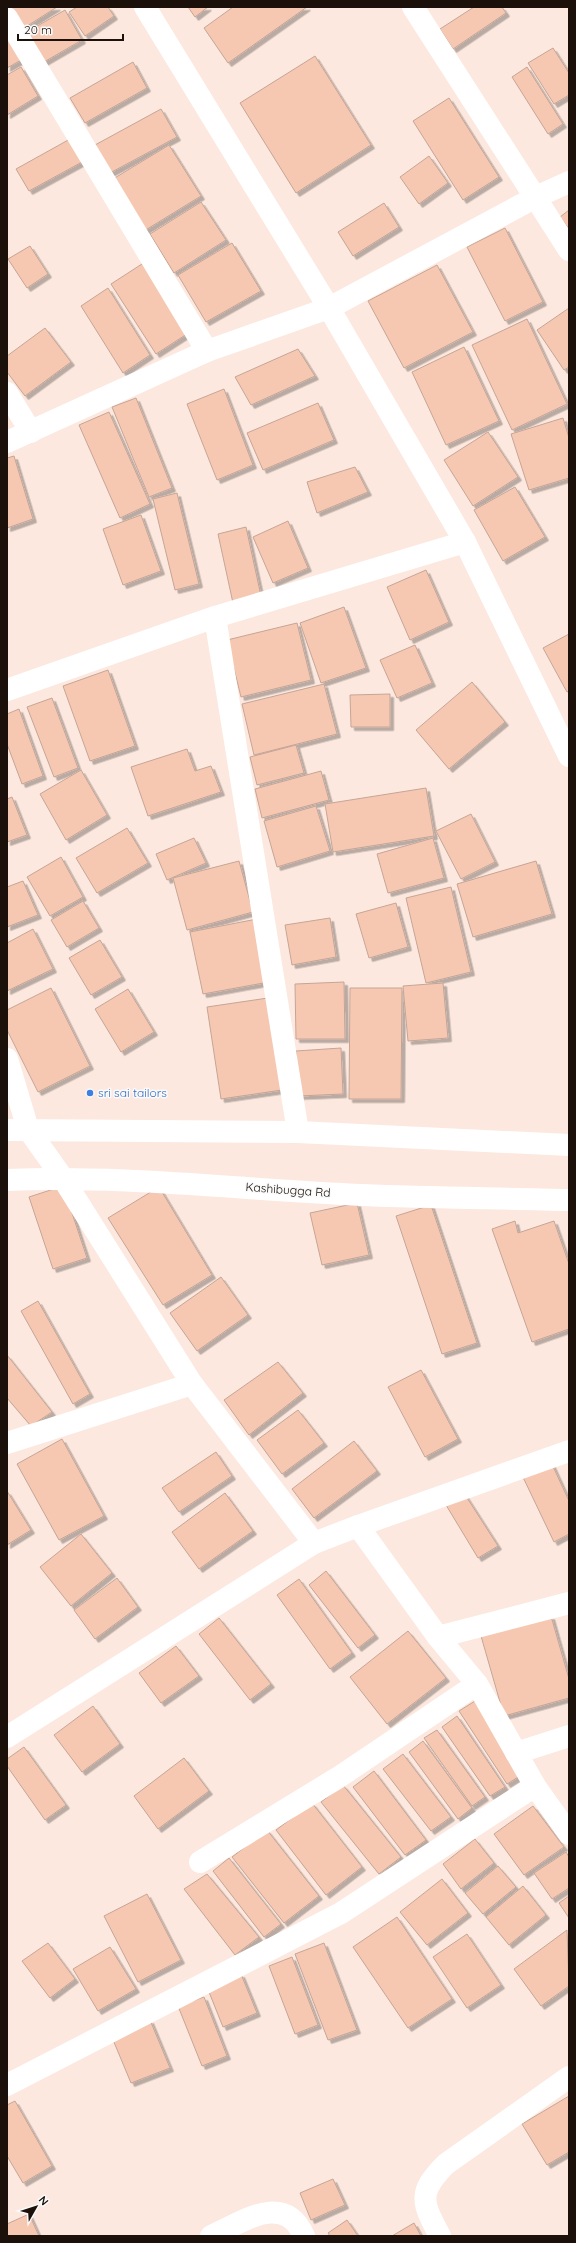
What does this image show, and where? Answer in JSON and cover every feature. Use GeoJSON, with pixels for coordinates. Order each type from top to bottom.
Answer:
{"type":"FeatureCollection","features":[{"type":"Feature","properties":{"kind":"street"},"geometry":{"type":"LineString","coordinates":[[145,7],[329,308],[465,542],[569,756]]}},
{"type":"Feature","properties":{"kind":"street"},"geometry":{"type":"LineString","coordinates":[[413,7],[569,250]]}},
{"type":"Feature","properties":{"kind":"street"},"geometry":{"type":"LineString","coordinates":[[7,18],[207,351]]}},
{"type":"Feature","properties":{"kind":"street"},"geometry":{"type":"LineString","coordinates":[[7,442],[207,351],[329,308],[536,197],[569,182]]}},
{"type":"Feature","properties":{"kind":"street"},"geometry":{"type":"LineString","coordinates":[[7,392],[31,432]]}},
{"type":"Feature","properties":{"kind":"street"},"geometry":{"type":"LineString","coordinates":[[7,690],[215,617],[465,542]]}},
{"type":"Feature","properties":{"kind":"street"},"geometry":{"type":"LineString","coordinates":[[215,617],[298,1132]]}},
{"type":"Feature","properties":{"kind":"street"},"geometry":{"type":"LineString","coordinates":[[7,1060],[17,1130],[62,1177],[192,1384],[314,1543]]}},
{"type":"Feature","properties":{"kind":"street"},"geometry":{"type":"LineString","coordinates":[[17,1130],[298,1132],[569,1144]]}},
{"type":"Feature","properties":{"kind":"street","name":"Kashibugga Rd"},"geometry":{"type":"LineString","coordinates":[[7,1180],[62,1177],[164,1181],[363,1195],[569,1200]]}},
{"type":"Feature","properties":{"kind":"street"},"geometry":{"type":"LineString","coordinates":[[7,1443],[192,1384]]}},
{"type":"Feature","properties":{"kind":"street"},"geometry":{"type":"LineString","coordinates":[[9,1730],[314,1543],[569,1451]]}},
{"type":"Feature","properties":{"kind":"street"},"geometry":{"type":"LineString","coordinates":[[358,1526],[438,1637],[477,1684],[535,1786],[569,1834]]}},
{"type":"Feature","properties":{"kind":"street"},"geometry":{"type":"LineString","coordinates":[[438,1637],[569,1603]]}},
{"type":"Feature","properties":{"kind":"street"},"geometry":{"type":"LineString","coordinates":[[200,1862],[339,1777],[477,1684]]}},
{"type":"Feature","properties":{"kind":"street"},"geometry":{"type":"LineString","coordinates":[[516,1753],[569,1736]]}},
{"type":"Feature","properties":{"kind":"street"},"geometry":{"type":"LineString","coordinates":[[7,2085],[341,1913],[535,1786]]}},
{"type":"Feature","properties":{"kind":"street"},"geometry":{"type":"LineString","coordinates":[[440,2236],[427,2211],[425,2191],[433,2177],[446,2164],[569,2077]]}},
{"type":"Feature","properties":{"kind":"street"},"geometry":{"type":"LineString","coordinates":[[211,2236],[260,2214],[277,2211],[289,2216],[298,2223],[304,2236]]}},
{"type":"Feature","properties":{"kind":"building"},"geometry":{"type":"Polygon","coordinates":[[[11,7],[57,7],[24,28],[11,7]]]}},
{"type":"Feature","properties":{"kind":"building"},"geometry":{"type":"Polygon","coordinates":[[[77,7],[108,7],[114,16],[85,36],[69,12],[77,7]]]}},
{"type":"Feature","properties":{"kind":"building"},"geometry":{"type":"Polygon","coordinates":[[[188,7],[208,7],[195,17],[188,7]]]}},
{"type":"Feature","properties":{"kind":"building"},"geometry":{"type":"Polygon","coordinates":[[[233,7],[307,7],[228,63],[204,28],[233,7]]]}},
{"type":"Feature","properties":{"kind":"building"},"geometry":{"type":"Polygon","coordinates":[[[474,7],[502,7],[506,13],[453,49],[440,29],[474,7]]]}},
{"type":"Feature","properties":{"kind":"building"},"geometry":{"type":"Polygon","coordinates":[[[65,10],[82,40],[44,62],[27,32],[65,10]]]}},
{"type":"Feature","properties":{"kind":"building"},"geometry":{"type":"Polygon","coordinates":[[[7,35],[23,59],[7,68],[7,35]]]}},
{"type":"Feature","properties":{"kind":"building"},"geometry":{"type":"Polygon","coordinates":[[[553,48],[569,73],[569,95],[554,104],[528,63],[553,48]]]}},
{"type":"Feature","properties":{"kind":"building"},"geometry":{"type":"Polygon","coordinates":[[[315,56],[371,145],[296,193],[240,103],[315,56]]]}},
{"type":"Feature","properties":{"kind":"building"},"geometry":{"type":"Polygon","coordinates":[[[133,62],[147,88],[85,123],[70,98],[133,62]]]}},
{"type":"Feature","properties":{"kind":"building"},"geometry":{"type":"Polygon","coordinates":[[[21,67],[38,96],[7,115],[7,75],[21,67]]]}},
{"type":"Feature","properties":{"kind":"building"},"geometry":{"type":"Polygon","coordinates":[[[527,67],[563,124],[548,134],[512,77],[527,67]]]}},
{"type":"Feature","properties":{"kind":"building"},"geometry":{"type":"Polygon","coordinates":[[[449,98],[499,177],[463,200],[413,121],[449,98]]]}},
{"type":"Feature","properties":{"kind":"building"},"geometry":{"type":"Polygon","coordinates":[[[161,109],[177,137],[110,173],[95,145],[161,109]]]}},
{"type":"Feature","properties":{"kind":"building"},"geometry":{"type":"Polygon","coordinates":[[[70,139],[82,162],[29,191],[16,169],[70,139]]]}},
{"type":"Feature","properties":{"kind":"building"},"geometry":{"type":"Polygon","coordinates":[[[169,145],[201,196],[144,231],[113,179],[169,145]]]}},
{"type":"Feature","properties":{"kind":"building"},"geometry":{"type":"Polygon","coordinates":[[[429,156],[448,183],[419,204],[400,177],[429,156]]]}},
{"type":"Feature","properties":{"kind":"building"},"geometry":{"type":"Polygon","coordinates":[[[201,202],[226,240],[174,273],[150,234],[201,202]]]}},
{"type":"Feature","properties":{"kind":"building"},"geometry":{"type":"Polygon","coordinates":[[[384,203],[399,227],[353,256],[338,232],[384,203]]]}},
{"type":"Feature","properties":{"kind":"building"},"geometry":{"type":"Polygon","coordinates":[[[569,210],[569,229],[560,217],[569,210]]]}},
{"type":"Feature","properties":{"kind":"building"},"geometry":{"type":"Polygon","coordinates":[[[505,228],[543,302],[505,321],[467,247],[505,228]]]}},
{"type":"Feature","properties":{"kind":"building"},"geometry":{"type":"Polygon","coordinates":[[[232,243],[261,291],[206,322],[178,275],[232,243]]]}},
{"type":"Feature","properties":{"kind":"building"},"geometry":{"type":"Polygon","coordinates":[[[30,246],[48,274],[27,288],[8,259],[30,246]]]}},
{"type":"Feature","properties":{"kind":"building"},"geometry":{"type":"Polygon","coordinates":[[[145,262],[190,332],[156,354],[111,284],[145,262]]]}},
{"type":"Feature","properties":{"kind":"building"},"geometry":{"type":"Polygon","coordinates":[[[437,265],[473,332],[404,368],[368,301],[437,265]]]}},
{"type":"Feature","properties":{"kind":"building"},"geometry":{"type":"Polygon","coordinates":[[[108,288],[150,355],[123,373],[81,306],[108,288]]]}},
{"type":"Feature","properties":{"kind":"building"},"geometry":{"type":"Polygon","coordinates":[[[569,308],[569,367],[564,370],[537,330],[569,308]]]}},
{"type":"Feature","properties":{"kind":"building"},"geometry":{"type":"Polygon","coordinates":[[[527,319],[567,404],[512,430],[472,345],[527,319]]]}},
{"type":"Feature","properties":{"kind":"building"},"geometry":{"type":"Polygon","coordinates":[[[45,328],[71,362],[25,396],[7,372],[7,356],[45,328]]]}},
{"type":"Feature","properties":{"kind":"building"},"geometry":{"type":"Polygon","coordinates":[[[464,347],[499,421],[446,445],[412,372],[464,347]]]}},
{"type":"Feature","properties":{"kind":"building"},"geometry":{"type":"Polygon","coordinates":[[[298,349],[315,376],[251,405],[235,377],[298,349]]]}},
{"type":"Feature","properties":{"kind":"building"},"geometry":{"type":"Polygon","coordinates":[[[224,389],[253,465],[217,480],[187,404],[224,389]]]}},
{"type":"Feature","properties":{"kind":"building"},"geometry":{"type":"Polygon","coordinates":[[[136,398],[172,488],[149,497],[112,407],[136,398]]]}},
{"type":"Feature","properties":{"kind":"building"},"geometry":{"type":"Polygon","coordinates":[[[318,403],[334,440],[263,470],[247,433],[318,403]]]}},
{"type":"Feature","properties":{"kind":"building"},"geometry":{"type":"Polygon","coordinates":[[[109,412],[150,504],[120,518],[79,425],[109,412]]]}},
{"type":"Feature","properties":{"kind":"building"},"geometry":{"type":"Polygon","coordinates":[[[563,418],[569,438],[569,478],[529,490],[511,434],[563,418]]]}},
{"type":"Feature","properties":{"kind":"building"},"geometry":{"type":"Polygon","coordinates":[[[488,432],[518,477],[473,506],[444,460],[488,432]]]}},
{"type":"Feature","properties":{"kind":"building"},"geometry":{"type":"Polygon","coordinates":[[[14,456],[33,519],[7,528],[7,458],[14,456]]]}},
{"type":"Feature","properties":{"kind":"building"},"geometry":{"type":"Polygon","coordinates":[[[355,467],[368,492],[317,513],[307,482],[355,467]]]}},
{"type":"Feature","properties":{"kind":"building"},"geometry":{"type":"Polygon","coordinates":[[[515,487],[545,537],[503,561],[474,510],[515,487]]]}},
{"type":"Feature","properties":{"kind":"building"},"geometry":{"type":"Polygon","coordinates":[[[177,493],[199,584],[175,590],[153,499],[177,493]]]}},
{"type":"Feature","properties":{"kind":"building"},"geometry":{"type":"Polygon","coordinates":[[[141,515],[161,571],[123,585],[103,529],[141,515]]]}},
{"type":"Feature","properties":{"kind":"building"},"geometry":{"type":"Polygon","coordinates":[[[288,521],[308,568],[273,583],[253,537],[288,521]]]}},
{"type":"Feature","properties":{"kind":"building"},"geometry":{"type":"Polygon","coordinates":[[[246,527],[261,596],[233,603],[218,534],[246,527]]]}},
{"type":"Feature","properties":{"kind":"building"},"geometry":{"type":"Polygon","coordinates":[[[426,570],[449,622],[410,640],[387,587],[426,570]]]}},
{"type":"Feature","properties":{"kind":"building"},"geometry":{"type":"Polygon","coordinates":[[[344,607],[366,668],[321,683],[300,623],[344,607]]]}},
{"type":"Feature","properties":{"kind":"building"},"geometry":{"type":"Polygon","coordinates":[[[297,623],[311,680],[241,697],[227,640],[297,623]]]}},
{"type":"Feature","properties":{"kind":"building"},"geometry":{"type":"Polygon","coordinates":[[[569,634],[569,691],[567,692],[543,648],[569,634]]]}},
{"type":"Feature","properties":{"kind":"building"},"geometry":{"type":"Polygon","coordinates":[[[415,645],[432,683],[397,698],[380,660],[415,645]]]}},
{"type":"Feature","properties":{"kind":"building"},"geometry":{"type":"Polygon","coordinates":[[[108,670],[135,746],[90,761],[63,686],[108,670]]]}},
{"type":"Feature","properties":{"kind":"building"},"geometry":{"type":"Polygon","coordinates":[[[472,682],[505,722],[449,769],[416,730],[472,682]]]}},
{"type":"Feature","properties":{"kind":"building"},"geometry":{"type":"Polygon","coordinates":[[[324,684],[337,734],[254,755],[242,704],[324,684]]]}},
{"type":"Feature","properties":{"kind":"building"},"geometry":{"type":"Polygon","coordinates":[[[390,694],[390,727],[351,727],[350,695],[390,694]]]}},
{"type":"Feature","properties":{"kind":"building"},"geometry":{"type":"Polygon","coordinates":[[[52,698],[78,768],[54,777],[27,707],[52,698]]]}},
{"type":"Feature","properties":{"kind":"building"},"geometry":{"type":"Polygon","coordinates":[[[19,709],[43,776],[22,784],[7,744],[7,714],[19,709]]]}},
{"type":"Feature","properties":{"kind":"building"},"geometry":{"type":"Polygon","coordinates":[[[296,745],[304,773],[257,785],[250,757],[296,745]]]}},
{"type":"Feature","properties":{"kind":"building"},"geometry":{"type":"Polygon","coordinates":[[[187,749],[195,771],[211,766],[221,792],[148,816],[131,767],[187,749]]]}},
{"type":"Feature","properties":{"kind":"building"},"geometry":{"type":"Polygon","coordinates":[[[81,770],[107,815],[66,840],[40,794],[81,770]]]}},
{"type":"Feature","properties":{"kind":"building"},"geometry":{"type":"Polygon","coordinates":[[[321,771],[329,800],[262,818],[255,789],[321,771]]]}},
{"type":"Feature","properties":{"kind":"building"},"geometry":{"type":"Polygon","coordinates":[[[426,788],[434,836],[333,852],[325,804],[426,788]]]}},
{"type":"Feature","properties":{"kind":"building"},"geometry":{"type":"Polygon","coordinates":[[[12,797],[27,835],[7,842],[7,799],[12,797]]]}},
{"type":"Feature","properties":{"kind":"building"},"geometry":{"type":"Polygon","coordinates":[[[316,806],[330,851],[277,867],[264,821],[316,806]]]}},
{"type":"Feature","properties":{"kind":"building"},"geometry":{"type":"Polygon","coordinates":[[[471,814],[495,862],[461,879],[436,831],[471,814]]]}},
{"type":"Feature","properties":{"kind":"building"},"geometry":{"type":"Polygon","coordinates":[[[127,828],[148,863],[97,893],[76,858],[127,828]]]}},
{"type":"Feature","properties":{"kind":"building"},"geometry":{"type":"Polygon","coordinates":[[[194,838],[206,863],[167,880],[156,854],[194,838]]]}},
{"type":"Feature","properties":{"kind":"building"},"geometry":{"type":"Polygon","coordinates":[[[433,838],[444,878],[388,893],[377,854],[433,838]]]}},
{"type":"Feature","properties":{"kind":"building"},"geometry":{"type":"Polygon","coordinates":[[[61,857],[83,897],[50,916],[27,877],[61,857]]]}},
{"type":"Feature","properties":{"kind":"building"},"geometry":{"type":"Polygon","coordinates":[[[239,861],[253,912],[187,930],[173,878],[239,861]]]}},
{"type":"Feature","properties":{"kind":"building"},"geometry":{"type":"Polygon","coordinates":[[[536,861],[552,914],[473,937],[457,884],[536,861]]]}},
{"type":"Feature","properties":{"kind":"building"},"geometry":{"type":"Polygon","coordinates":[[[23,881],[38,915],[7,927],[7,887],[23,881]]]}},
{"type":"Feature","properties":{"kind":"building"},"geometry":{"type":"Polygon","coordinates":[[[451,887],[471,972],[426,983],[406,898],[451,887]]]}},
{"type":"Feature","properties":{"kind":"building"},"geometry":{"type":"Polygon","coordinates":[[[83,901],[99,928],[67,947],[51,920],[83,901]]]}},
{"type":"Feature","properties":{"kind":"building"},"geometry":{"type":"Polygon","coordinates":[[[396,903],[408,947],[369,958],[356,914],[396,903]]]}},
{"type":"Feature","properties":{"kind":"building"},"geometry":{"type":"Polygon","coordinates":[[[330,918],[336,957],[292,965],[285,925],[330,918]]]}},
{"type":"Feature","properties":{"kind":"building"},"geometry":{"type":"Polygon","coordinates":[[[257,919],[269,982],[203,994],[190,932],[257,919]]]}},
{"type":"Feature","properties":{"kind":"building"},"geometry":{"type":"Polygon","coordinates":[[[33,929],[53,969],[7,991],[7,943],[33,929]]]}},
{"type":"Feature","properties":{"kind":"building"},"geometry":{"type":"Polygon","coordinates":[[[100,940],[122,977],[91,995],[69,958],[100,940]]]}},
{"type":"Feature","properties":{"kind":"building"},"geometry":{"type":"Polygon","coordinates":[[[344,982],[345,1039],[296,1039],[295,984],[344,982]]]}},
{"type":"Feature","properties":{"kind":"building"},"geometry":{"type":"Polygon","coordinates":[[[443,983],[448,1038],[408,1041],[403,986],[443,983]]]}},
{"type":"Feature","properties":{"kind":"building"},"geometry":{"type":"Polygon","coordinates":[[[51,988],[90,1066],[38,1092],[7,1030],[7,1010],[51,988]]]}},
{"type":"Feature","properties":{"kind":"building"},"geometry":{"type":"Polygon","coordinates":[[[350,988],[402,988],[401,1099],[349,1099],[350,988]]]}},
{"type":"Feature","properties":{"kind":"building"},"geometry":{"type":"Polygon","coordinates":[[[128,989],[154,1032],[121,1052],[95,1009],[128,989]]]}},
{"type":"Feature","properties":{"kind":"building"},"geometry":{"type":"Polygon","coordinates":[[[268,998],[282,1090],[221,1099],[207,1007],[268,998]]]}},
{"type":"Feature","properties":{"kind":"building"},"geometry":{"type":"Polygon","coordinates":[[[341,1048],[343,1094],[298,1096],[296,1051],[341,1048]]]}},
{"type":"Feature","properties":{"kind":"building"},"geometry":{"type":"Polygon","coordinates":[[[63,1186],[87,1258],[53,1269],[29,1197],[63,1186]]]}},
{"type":"Feature","properties":{"kind":"building"},"geometry":{"type":"Polygon","coordinates":[[[159,1187],[212,1275],[163,1305],[108,1218],[159,1187]]]}},
{"type":"Feature","properties":{"kind":"building"},"geometry":{"type":"Polygon","coordinates":[[[357,1203],[369,1255],[322,1265],[310,1213],[357,1203]]]}},
{"type":"Feature","properties":{"kind":"building"},"geometry":{"type":"Polygon","coordinates":[[[431,1205],[477,1343],[442,1354],[396,1216],[431,1205]]]}},
{"type":"Feature","properties":{"kind":"building"},"geometry":{"type":"Polygon","coordinates":[[[515,1221],[518,1233],[554,1221],[569,1264],[569,1329],[532,1342],[492,1229],[515,1221]]]}},
{"type":"Feature","properties":{"kind":"building"},"geometry":{"type":"Polygon","coordinates":[[[221,1277],[248,1315],[197,1351],[170,1313],[221,1277]]]}},
{"type":"Feature","properties":{"kind":"building"},"geometry":{"type":"Polygon","coordinates":[[[38,1301],[90,1394],[73,1404],[21,1311],[38,1301]]]}},
{"type":"Feature","properties":{"kind":"building"},"geometry":{"type":"Polygon","coordinates":[[[7,1355],[52,1412],[31,1426],[7,1398],[7,1355]]]}},
{"type":"Feature","properties":{"kind":"building"},"geometry":{"type":"Polygon","coordinates":[[[278,1362],[303,1393],[249,1435],[224,1400],[278,1362]]]}},
{"type":"Feature","properties":{"kind":"building"},"geometry":{"type":"Polygon","coordinates":[[[421,1370],[458,1439],[425,1457],[388,1387],[421,1370]]]}},
{"type":"Feature","properties":{"kind":"building"},"geometry":{"type":"Polygon","coordinates":[[[298,1410],[324,1443],[282,1474],[257,1440],[298,1410]]]}},
{"type":"Feature","properties":{"kind":"building"},"geometry":{"type":"Polygon","coordinates":[[[62,1439],[104,1516],[59,1540],[17,1464],[62,1439]]]}},
{"type":"Feature","properties":{"kind":"building"},"geometry":{"type":"Polygon","coordinates":[[[354,1441],[377,1471],[314,1518],[292,1489],[354,1441]]]}},
{"type":"Feature","properties":{"kind":"building"},"geometry":{"type":"Polygon","coordinates":[[[216,1452],[232,1476],[179,1512],[162,1488],[216,1452]]]}},
{"type":"Feature","properties":{"kind":"building"},"geometry":{"type":"Polygon","coordinates":[[[550,1460],[569,1501],[569,1534],[554,1542],[521,1473],[550,1460]]]}},
{"type":"Feature","properties":{"kind":"building"},"geometry":{"type":"Polygon","coordinates":[[[462,1490],[498,1546],[478,1558],[443,1500],[462,1490]]]}},
{"type":"Feature","properties":{"kind":"building"},"geometry":{"type":"Polygon","coordinates":[[[7,1491],[31,1530],[7,1545],[7,1491]]]}},
{"type":"Feature","properties":{"kind":"building"},"geometry":{"type":"Polygon","coordinates":[[[225,1493],[253,1531],[199,1569],[172,1532],[225,1493]]]}},
{"type":"Feature","properties":{"kind":"building"},"geometry":{"type":"Polygon","coordinates":[[[81,1534],[112,1573],[71,1606],[40,1567],[81,1534]]]}},
{"type":"Feature","properties":{"kind":"building"},"geometry":{"type":"Polygon","coordinates":[[[326,1571],[375,1635],[358,1648],[309,1585],[326,1571]]]}},
{"type":"Feature","properties":{"kind":"building"},"geometry":{"type":"Polygon","coordinates":[[[117,1578],[138,1607],[95,1639],[74,1610],[117,1578]]]}},
{"type":"Feature","properties":{"kind":"building"},"geometry":{"type":"Polygon","coordinates":[[[299,1579],[352,1653],[330,1669],[277,1595],[299,1579]]]}},
{"type":"Feature","properties":{"kind":"building"},"geometry":{"type":"Polygon","coordinates":[[[551,1616],[569,1679],[569,1698],[504,1716],[481,1636],[551,1616]]]}},
{"type":"Feature","properties":{"kind":"building"},"geometry":{"type":"Polygon","coordinates":[[[219,1618],[271,1684],[250,1700],[199,1634],[219,1618]]]}},
{"type":"Feature","properties":{"kind":"building"},"geometry":{"type":"Polygon","coordinates":[[[408,1631],[446,1678],[387,1724],[350,1677],[408,1631]]]}},
{"type":"Feature","properties":{"kind":"building"},"geometry":{"type":"Polygon","coordinates":[[[176,1646],[199,1676],[161,1703],[139,1673],[176,1646]]]}},
{"type":"Feature","properties":{"kind":"building"},"geometry":{"type":"Polygon","coordinates":[[[475,1701],[523,1774],[507,1784],[459,1711],[475,1701]]]}},
{"type":"Feature","properties":{"kind":"building"},"geometry":{"type":"Polygon","coordinates":[[[93,1706],[120,1744],[82,1772],[54,1735],[93,1706]]]}},
{"type":"Feature","properties":{"kind":"building"},"geometry":{"type":"Polygon","coordinates":[[[457,1716],[505,1787],[490,1796],[442,1727],[457,1716]]]}},
{"type":"Feature","properties":{"kind":"building"},"geometry":{"type":"Polygon","coordinates":[[[437,1730],[485,1797],[472,1806],[424,1738],[437,1730]]]}},
{"type":"Feature","properties":{"kind":"building"},"geometry":{"type":"Polygon","coordinates":[[[423,1741],[472,1808],[458,1819],[409,1752],[423,1741]]]}},
{"type":"Feature","properties":{"kind":"building"},"geometry":{"type":"Polygon","coordinates":[[[24,1747],[66,1805],[45,1820],[7,1766],[7,1759],[24,1747]]]}},
{"type":"Feature","properties":{"kind":"building"},"geometry":{"type":"Polygon","coordinates":[[[403,1754],[451,1817],[431,1831],[383,1769],[403,1754]]]}},
{"type":"Feature","properties":{"kind":"building"},"geometry":{"type":"Polygon","coordinates":[[[184,1758],[209,1791],[158,1829],[134,1796],[184,1758]]]}},
{"type":"Feature","properties":{"kind":"building"},"geometry":{"type":"Polygon","coordinates":[[[374,1771],[426,1840],[405,1855],[353,1787],[374,1771]]]}},
{"type":"Feature","properties":{"kind":"building"},"geometry":{"type":"Polygon","coordinates":[[[343,1785],[401,1857],[379,1874],[321,1802],[343,1785]]]}},
{"type":"Feature","properties":{"kind":"building"},"geometry":{"type":"Polygon","coordinates":[[[312,1803],[362,1867],[326,1895],[276,1830],[312,1803]]]}},
{"type":"Feature","properties":{"kind":"building"},"geometry":{"type":"Polygon","coordinates":[[[533,1806],[564,1847],[524,1875],[494,1834],[533,1806]]]}},
{"type":"Feature","properties":{"kind":"building"},"geometry":{"type":"Polygon","coordinates":[[[267,1830],[319,1896],[284,1923],[232,1857],[267,1830]]]}},
{"type":"Feature","properties":{"kind":"building"},"geometry":{"type":"Polygon","coordinates":[[[475,1839],[494,1863],[461,1889],[443,1864],[475,1839]]]}},
{"type":"Feature","properties":{"kind":"building"},"geometry":{"type":"Polygon","coordinates":[[[566,1852],[569,1857],[569,1888],[552,1899],[534,1873],[566,1852]]]}},
{"type":"Feature","properties":{"kind":"building"},"geometry":{"type":"Polygon","coordinates":[[[229,1858],[281,1924],[264,1937],[213,1871],[229,1858]]]}},
{"type":"Feature","properties":{"kind":"building"},"geometry":{"type":"Polygon","coordinates":[[[498,1866],[516,1887],[483,1914],[465,1893],[498,1866]]]}},
{"type":"Feature","properties":{"kind":"building"},"geometry":{"type":"Polygon","coordinates":[[[207,1874],[259,1937],[235,1955],[184,1889],[207,1874]]]}},
{"type":"Feature","properties":{"kind":"building"},"geometry":{"type":"Polygon","coordinates":[[[442,1879],[468,1913],[427,1945],[400,1912],[442,1879]]]}},
{"type":"Feature","properties":{"kind":"building"},"geometry":{"type":"Polygon","coordinates":[[[523,1886],[546,1915],[509,1945],[486,1917],[523,1886]]]}},
{"type":"Feature","properties":{"kind":"building"},"geometry":{"type":"Polygon","coordinates":[[[147,1894],[181,1960],[138,1982],[104,1916],[147,1894]]]}},
{"type":"Feature","properties":{"kind":"building"},"geometry":{"type":"Polygon","coordinates":[[[569,1896],[569,1918],[559,1903],[569,1896]]]}},
{"type":"Feature","properties":{"kind":"building"},"geometry":{"type":"Polygon","coordinates":[[[397,1917],[452,1999],[408,2028],[353,1947],[397,1917]]]}},
{"type":"Feature","properties":{"kind":"building"},"geometry":{"type":"Polygon","coordinates":[[[567,1930],[569,1986],[541,2006],[514,1969],[567,1930]]]}},
{"type":"Feature","properties":{"kind":"building"},"geometry":{"type":"Polygon","coordinates":[[[467,1934],[501,1985],[467,2008],[433,1957],[467,1934]]]}},
{"type":"Feature","properties":{"kind":"building"},"geometry":{"type":"Polygon","coordinates":[[[48,1943],[75,1979],[50,1998],[22,1961],[48,1943]]]}},
{"type":"Feature","properties":{"kind":"building"},"geometry":{"type":"Polygon","coordinates":[[[324,1943],[357,2030],[328,2040],[295,1954],[324,1943]]]}},
{"type":"Feature","properties":{"kind":"building"},"geometry":{"type":"Polygon","coordinates":[[[110,1947],[136,1989],[98,2011],[73,1969],[110,1947]]]}},
{"type":"Feature","properties":{"kind":"building"},"geometry":{"type":"Polygon","coordinates":[[[292,1957],[318,2025],[295,2034],[269,1966],[292,1957]]]}},
{"type":"Feature","properties":{"kind":"building"},"geometry":{"type":"Polygon","coordinates":[[[241,1974],[257,2013],[223,2027],[207,1987],[241,1974]]]}},
{"type":"Feature","properties":{"kind":"building"},"geometry":{"type":"Polygon","coordinates":[[[204,1997],[227,2056],[202,2066],[178,2006],[204,1997]]]}},
{"type":"Feature","properties":{"kind":"building"},"geometry":{"type":"Polygon","coordinates":[[[150,2020],[170,2068],[131,2083],[111,2035],[150,2020]]]}},
{"type":"Feature","properties":{"kind":"building"},"geometry":{"type":"Polygon","coordinates":[[[569,2096],[569,2152],[547,2165],[522,2124],[569,2096]]]}},
{"type":"Feature","properties":{"kind":"building"},"geometry":{"type":"Polygon","coordinates":[[[15,2101],[52,2166],[23,2183],[7,2156],[7,2105],[15,2101]]]}},
{"type":"Feature","properties":{"kind":"building"},"geometry":{"type":"Polygon","coordinates":[[[333,2179],[345,2205],[311,2220],[300,2193],[333,2179]]]}},
{"type":"Feature","properties":{"kind":"building"},"geometry":{"type":"Polygon","coordinates":[[[29,2214],[39,2236],[7,2236],[7,2224],[29,2214]]]}},
{"type":"Feature","properties":{"kind":"building"},"geometry":{"type":"Polygon","coordinates":[[[347,2220],[358,2236],[330,2236],[328,2233],[347,2220]]]}},
{"type":"Feature","properties":{"kind":"building"},"geometry":{"type":"Polygon","coordinates":[[[414,2223],[421,2236],[392,2236],[414,2223]]]}},
{"type":"Feature","properties":{"kind":"place","name":"sri sai tailors"},"geometry":{"type":"Point","coordinates":[90,1093]}}]}
